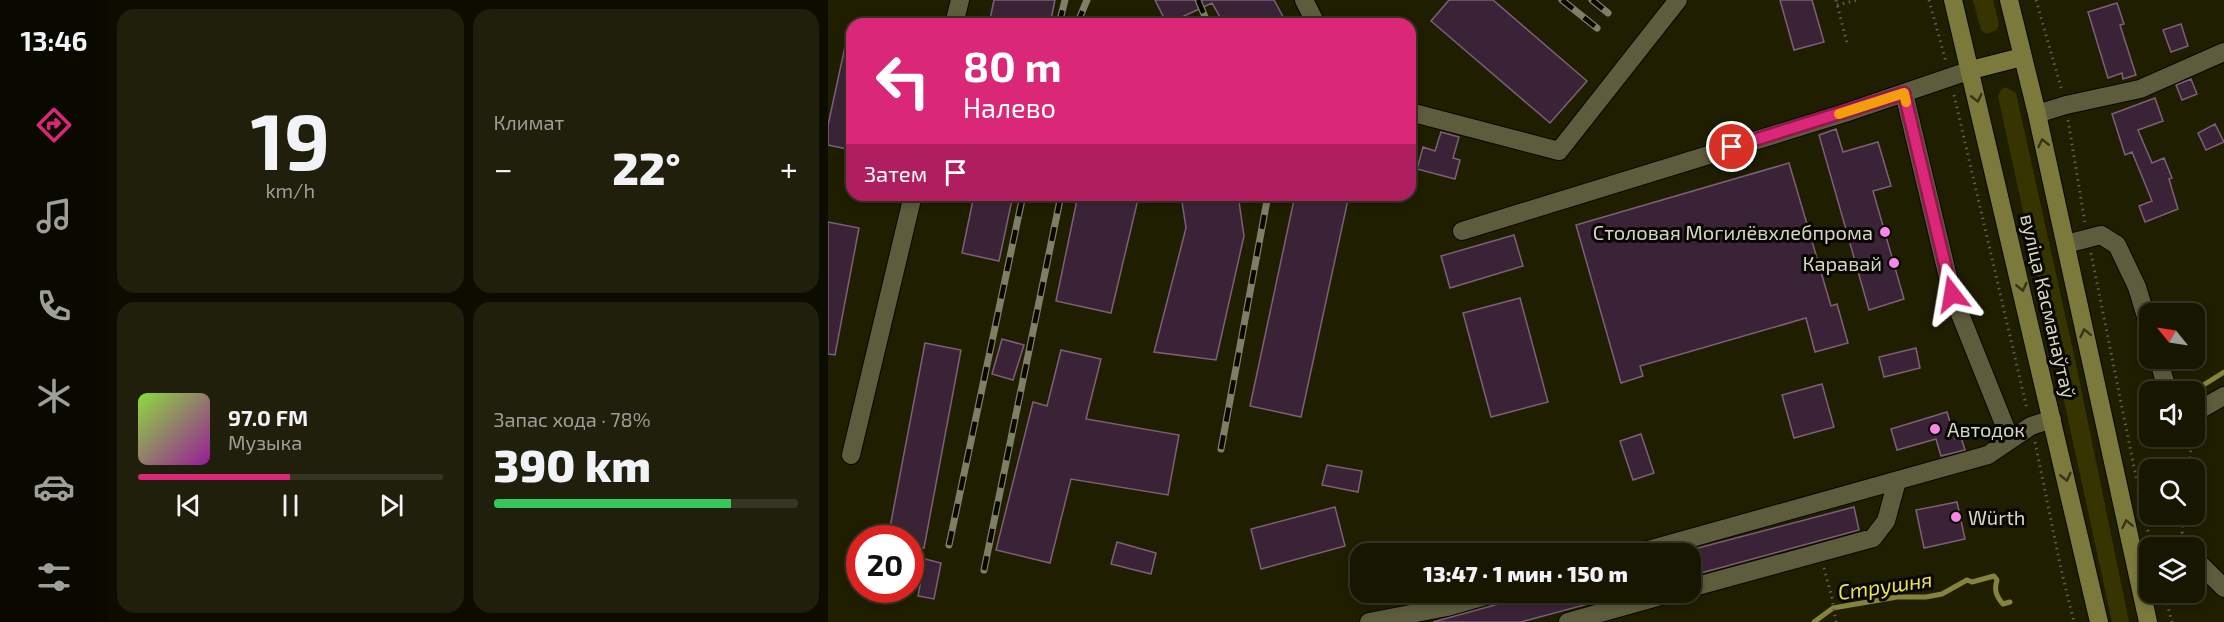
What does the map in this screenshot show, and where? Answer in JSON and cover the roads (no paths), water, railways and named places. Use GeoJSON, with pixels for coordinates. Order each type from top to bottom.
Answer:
{"type":"FeatureCollection","features":[{"type":"Feature","properties":{"kind":"main road","name":"вуліца Касманаўтаў"},"geometry":{"type":"LineString","coordinates":[[1953,0],[2099,622]]}},
{"type":"Feature","properties":{"kind":"main road","name":"вуліца Касманаўтаў"},"geometry":{"type":"LineString","coordinates":[[2009,0],[2037,114],[2148,622]]}},
{"type":"Feature","properties":{"kind":"main road"},"geometry":{"type":"LineString","coordinates":[[1971,70],[2022,57]]}},
{"type":"Feature","properties":{"kind":"street"},"geometry":{"type":"LineString","coordinates":[[956,18],[960,0]]}},
{"type":"Feature","properties":{"kind":"street"},"geometry":{"type":"LineString","coordinates":[[1304,0],[1313,18]]}},
{"type":"Feature","properties":{"kind":"street"},"geometry":{"type":"LineString","coordinates":[[1416,114],[1559,151],[1678,0]]}},
{"type":"Feature","properties":{"kind":"street"},"geometry":{"type":"LineString","coordinates":[[2037,114],[2066,105],[2140,89],[2224,52]]}},
{"type":"Feature","properties":{"kind":"street"},"geometry":{"type":"LineString","coordinates":[[1462,231],[1971,70]]}},
{"type":"Feature","properties":{"kind":"street"},"geometry":{"type":"LineString","coordinates":[[1904,93],[1952,294],[2010,439]]}},
{"type":"Feature","properties":{"kind":"street"},"geometry":{"type":"LineString","coordinates":[[851,455],[912,201]]}},
{"type":"Feature","properties":{"kind":"street"},"geometry":{"type":"LineString","coordinates":[[2066,244],[2102,235],[2117,245],[2137,287],[2142,303]]}},
{"type":"Feature","properties":{"kind":"street"},"geometry":{"type":"LineString","coordinates":[[2205,407],[2224,396]]}},
{"type":"Feature","properties":{"kind":"street"},"geometry":{"type":"LineString","coordinates":[[1674,543],[1988,455],[2031,426],[2052,419]]}},
{"type":"Feature","properties":{"kind":"street"},"geometry":{"type":"LineString","coordinates":[[1701,585],[1873,538],[1886,521],[1897,481]]}},
{"type":"Feature","properties":{"kind":"street"},"geometry":{"type":"LineString","coordinates":[[2205,569],[2224,588]]}},
{"type":"Feature","properties":{"kind":"street"},"geometry":{"type":"LineString","coordinates":[[1369,622],[1463,603]]}},
{"type":"Feature","properties":{"kind":"street"},"geometry":{"type":"LineString","coordinates":[[1568,622],[1636,603]]}},
{"type":"Feature","properties":{"kind":"waterway","name":"Струшня"},"geometry":{"type":"LineString","coordinates":[[2205,384],[2224,372]]}},
{"type":"Feature","properties":{"kind":"waterway","name":"Струшня"},"geometry":{"type":"LineString","coordinates":[[1814,622],[1833,608],[1897,597],[1926,597],[1942,594],[1967,580],[1972,582],[1994,576],[1997,580],[1996,593],[1999,598],[2003,604],[2010,602]]}},
{"type":"Feature","properties":{"kind":"railway"},"geometry":{"type":"LineString","coordinates":[[1060,18],[1065,0]]}},
{"type":"Feature","properties":{"kind":"railway"},"geometry":{"type":"LineString","coordinates":[[1080,18],[1087,0]]}},
{"type":"Feature","properties":{"kind":"railway"},"geometry":{"type":"LineString","coordinates":[[1198,0],[1206,18]]}},
{"type":"Feature","properties":{"kind":"railway"},"geometry":{"type":"LineString","coordinates":[[1562,0],[1597,28]]}},
{"type":"Feature","properties":{"kind":"railway"},"geometry":{"type":"LineString","coordinates":[[1592,0],[1608,13]]}},
{"type":"Feature","properties":{"kind":"railway"},"geometry":{"type":"LineString","coordinates":[[949,545],[1022,201]]}},
{"type":"Feature","properties":{"kind":"railway"},"geometry":{"type":"LineString","coordinates":[[984,570],[1060,201]]}},
{"type":"Feature","properties":{"kind":"railway"},"geometry":{"type":"LineString","coordinates":[[1221,449],[1267,201]]}},
{"type":"Feature","properties":{"kind":"place","name":"Столовая Могилёвхлебпрома"},"geometry":{"type":"Point","coordinates":[1885,232]}},
{"type":"Feature","properties":{"kind":"place","name":"Каравай"},"geometry":{"type":"Point","coordinates":[1894,263]}},
{"type":"Feature","properties":{"kind":"place","name":"Автодок"},"geometry":{"type":"Point","coordinates":[1935,429]}},
{"type":"Feature","properties":{"kind":"place","name":"Würth"},"geometry":{"type":"Point","coordinates":[1956,517]}}]}
